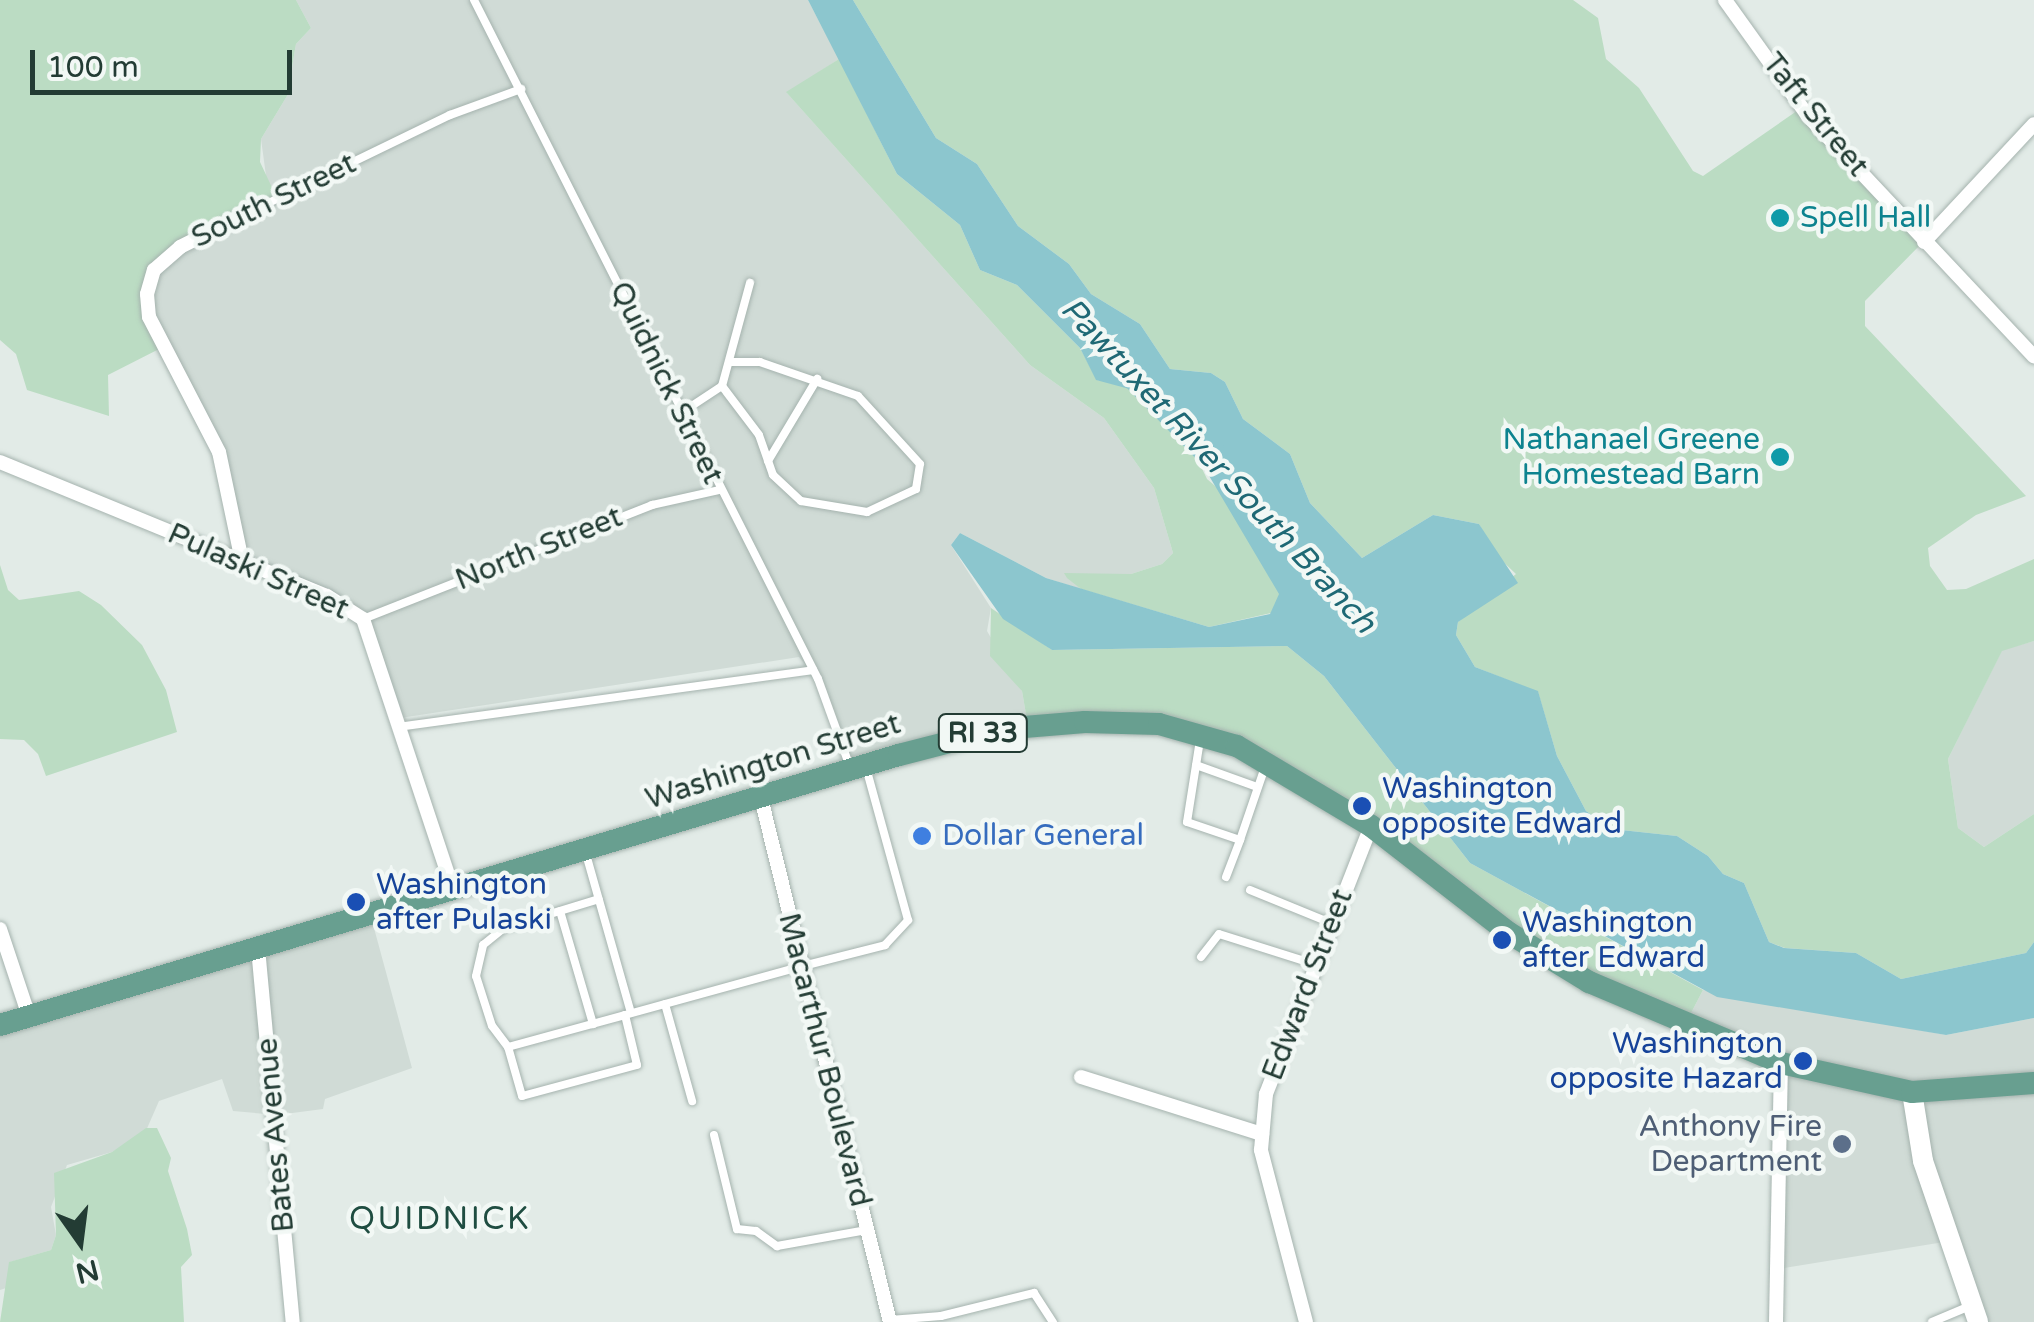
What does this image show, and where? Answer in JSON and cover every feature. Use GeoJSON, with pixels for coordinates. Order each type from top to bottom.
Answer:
{"type":"FeatureCollection","features":[{"type":"Feature","properties":{"kind":"main road","name":"Washington Street"},"geometry":{"type":"LineString","coordinates":[[0,1025],[858,766],[1017,728],[1160,724],[1266,763],[1371,826],[1510,933],[1589,982],[1781,1063],[1912,1092],[2034,1083]]}},
{"type":"Feature","properties":{"kind":"main road"},"geometry":{"type":"LineString","coordinates":[[1912,1092],[1923,1161],[1975,1314]]}},
{"type":"Feature","properties":{"kind":"street","name":"Taft Street"},"geometry":{"type":"LineString","coordinates":[[1725,0],[1808,116],[2034,357]]}},
{"type":"Feature","properties":{"kind":"street"},"geometry":{"type":"LineString","coordinates":[[1924,242],[2034,124]]}},
{"type":"Feature","properties":{"kind":"street","name":"South Street"},"geometry":{"type":"LineString","coordinates":[[242,561],[218,452],[149,317],[147,294],[154,270],[180,247],[254,210]]}},
{"type":"Feature","properties":{"kind":"street","name":"Pulaski Street"},"geometry":{"type":"LineString","coordinates":[[0,462],[327,596],[363,619],[454,890]]}},
{"type":"Feature","properties":{"kind":"street","name":"Macarthur Boulevard"},"geometry":{"type":"LineString","coordinates":[[761,798],[799,967],[890,1321]]}},
{"type":"Feature","properties":{"kind":"street","name":"Edward Street"},"geometry":{"type":"LineString","coordinates":[[1306,1322],[1270,1194],[1262,1134],[1266,1094],[1371,826]]}},
{"type":"Feature","properties":{"kind":"street"},"geometry":{"type":"LineString","coordinates":[[0,929],[29,1016]]}},
{"type":"Feature","properties":{"kind":"street","name":"Bates Avenue"},"geometry":{"type":"LineString","coordinates":[[258,948],[293,1322]]}},
{"type":"Feature","properties":{"kind":"street"},"geometry":{"type":"LineString","coordinates":[[1776,1322],[1781,1063]]}},
{"type":"Feature","properties":{"kind":"street"},"geometry":{"type":"LineString","coordinates":[[1080,1077],[1262,1134]]}},
{"type":"Feature","properties":{"kind":"lane","name":"Quidnick Street"},"geometry":{"type":"LineString","coordinates":[[474,0],[858,766],[908,920],[886,945],[799,967]]}},
{"type":"Feature","properties":{"kind":"lane","name":"South Street"},"geometry":{"type":"LineString","coordinates":[[254,210],[450,115],[521,89]]}},
{"type":"Feature","properties":{"kind":"lane"},"geometry":{"type":"LineString","coordinates":[[681,413],[722,386],[750,283]]}},
{"type":"Feature","properties":{"kind":"lane"},"geometry":{"type":"LineString","coordinates":[[722,386],[759,435],[768,461],[801,502],[867,512],[916,489],[920,464],[858,396],[760,362],[730,362]]}},
{"type":"Feature","properties":{"kind":"lane"},"geometry":{"type":"LineString","coordinates":[[768,461],[817,380]]}},
{"type":"Feature","properties":{"kind":"lane","name":"North Street"},"geometry":{"type":"LineString","coordinates":[[363,619],[652,504],[719,490]]}},
{"type":"Feature","properties":{"kind":"lane"},"geometry":{"type":"LineString","coordinates":[[398,727],[812,670]]}},
{"type":"Feature","properties":{"kind":"lane"},"geometry":{"type":"LineString","coordinates":[[1201,736],[1186,822],[1240,840]]}},
{"type":"Feature","properties":{"kind":"lane"},"geometry":{"type":"LineString","coordinates":[[1226,877],[1266,763]]}},
{"type":"Feature","properties":{"kind":"lane"},"geometry":{"type":"LineString","coordinates":[[1196,764],[1258,788]]}},
{"type":"Feature","properties":{"kind":"lane"},"geometry":{"type":"LineString","coordinates":[[585,850],[599,899],[628,1014],[638,1065],[522,1096],[508,1047],[482,1002],[477,956],[504,928],[599,899]]}},
{"type":"Feature","properties":{"kind":"lane"},"geometry":{"type":"LineString","coordinates":[[1250,890],[1331,923]]}},
{"type":"Feature","properties":{"kind":"lane"},"geometry":{"type":"LineString","coordinates":[[560,911],[593,1024]]}},
{"type":"Feature","properties":{"kind":"lane"},"geometry":{"type":"LineString","coordinates":[[1201,957],[1218,934],[1314,964]]}},
{"type":"Feature","properties":{"kind":"lane"},"geometry":{"type":"LineString","coordinates":[[508,1047],[799,967]]}},
{"type":"Feature","properties":{"kind":"lane"},"geometry":{"type":"LineString","coordinates":[[665,1004],[692,1101]]}},
{"type":"Feature","properties":{"kind":"lane"},"geometry":{"type":"LineString","coordinates":[[714,1135],[736,1229],[756,1231],[776,1246],[867,1230]]}},
{"type":"Feature","properties":{"kind":"lane"},"geometry":{"type":"LineString","coordinates":[[890,1321],[957,1312],[1034,1293],[1053,1322]]}},
{"type":"Feature","properties":{"kind":"lane"},"geometry":{"type":"LineString","coordinates":[[957,1312],[960,1322]]}},
{"type":"Feature","properties":{"kind":"lane"},"geometry":{"type":"LineString","coordinates":[[1932,1322],[1975,1314]]}},
{"type":"Feature","properties":{"kind":"shaded area"},"geometry":{"type":"Polygon","coordinates":[[[296,0],[808,0],[839,59],[787,93],[1030,365],[1104,418],[1154,488],[1173,553],[1162,564],[1131,574],[1065,574],[1081,589],[1046,578],[960,533],[951,545],[991,608],[987,631],[1022,691],[1028,726],[850,768],[817,679],[799,657],[400,718],[359,617],[246,565],[217,450],[148,319],[162,262],[267,183],[261,139],[287,96],[296,44],[311,28],[296,0]]]}},
{"type":"Feature","properties":{"kind":"shaded area"},"geometry":{"type":"Polygon","coordinates":[[[2034,641],[2034,814],[1984,847],[1958,828],[1948,759],[2002,650],[2034,641]]]}},
{"type":"Feature","properties":{"kind":"shaded area"},"geometry":{"type":"Polygon","coordinates":[[[371,917],[412,1068],[325,1099],[323,1109],[277,1115],[233,1111],[222,1079],[159,1101],[145,1133],[112,1152],[67,1165],[51,1207],[56,1235],[51,1250],[10,1262],[9,1287],[0,1290],[0,1026],[371,917]]]}},
{"type":"Feature","properties":{"kind":"shaded area"},"geometry":{"type":"Polygon","coordinates":[[[1703,990],[1946,1035],[2034,1018],[2034,1322],[1977,1322],[1944,1242],[1778,1269],[1781,1068],[1690,1015],[1703,990]]]}},
{"type":"Feature","properties":{"kind":"green space"},"geometry":{"type":"Polygon","coordinates":[[[0,0],[296,0],[311,28],[296,44],[287,96],[261,139],[260,162],[276,196],[170,253],[147,299],[163,347],[108,375],[109,416],[27,390],[16,354],[0,340],[0,0]]]}},
{"type":"Feature","properties":{"kind":"green space"},"geometry":{"type":"Polygon","coordinates":[[[853,0],[1573,0],[1598,18],[1606,59],[1639,88],[1693,171],[1703,176],[1804,106],[1923,242],[1865,301],[1865,326],[2026,496],[1976,515],[1928,548],[1930,566],[1947,590],[1966,589],[2034,559],[2034,641],[2002,651],[1948,759],[1958,828],[1984,847],[2034,814],[2034,942],[2026,953],[1901,979],[1856,953],[1785,948],[1769,942],[1744,883],[1723,874],[1708,856],[1677,836],[1612,829],[1586,811],[1557,756],[1538,692],[1475,667],[1456,635],[1458,622],[1516,574],[1495,554],[1479,524],[1433,515],[1362,558],[1310,503],[1290,454],[1243,419],[1225,382],[1211,373],[1170,369],[1140,324],[1091,294],[1069,264],[1018,226],[977,164],[936,138],[853,0]]]}},
{"type":"Feature","properties":{"kind":"green space"},"geometry":{"type":"Polygon","coordinates":[[[839,59],[897,174],[960,225],[980,270],[1017,285],[1080,348],[1097,380],[1141,388],[1174,410],[1207,479],[1228,497],[1280,594],[1271,613],[1209,627],[1081,589],[1067,578],[1064,573],[1131,574],[1162,564],[1173,553],[1154,488],[1104,418],[1030,365],[786,92],[839,59]]]}},
{"type":"Feature","properties":{"kind":"green space"},"geometry":{"type":"Polygon","coordinates":[[[0,565],[8,590],[19,600],[79,591],[101,605],[142,645],[166,690],[177,732],[46,776],[38,754],[24,740],[0,739],[0,565]]]}},
{"type":"Feature","properties":{"kind":"green space"},"geometry":{"type":"Polygon","coordinates":[[[991,608],[1052,650],[1287,646],[1324,676],[1470,863],[1703,990],[1690,1015],[1606,991],[1373,829],[1201,736],[1028,726],[1022,691],[990,656],[991,608]]]}},
{"type":"Feature","properties":{"kind":"green space"},"geometry":{"type":"Polygon","coordinates":[[[146,1128],[157,1128],[171,1158],[168,1171],[187,1229],[192,1255],[181,1267],[184,1322],[0,1322],[9,1262],[51,1250],[56,1235],[54,1173],[112,1152],[146,1128]]]}},
{"type":"Feature","properties":{"kind":"water"},"geometry":{"type":"Polygon","coordinates":[[[808,0],[853,0],[936,138],[977,164],[1018,226],[1069,264],[1091,294],[1140,324],[1170,369],[1211,373],[1225,382],[1243,419],[1290,454],[1310,503],[1362,558],[1433,515],[1479,524],[1518,583],[1458,622],[1456,635],[1475,667],[1538,691],[1557,756],[1586,811],[1612,829],[1677,836],[1708,856],[1723,874],[1744,883],[1769,942],[1784,948],[1856,953],[1901,979],[2026,953],[2034,942],[2034,1018],[1946,1035],[1717,997],[1470,863],[1324,676],[1287,646],[1052,650],[1003,619],[951,545],[960,533],[1046,578],[1209,627],[1270,614],[1279,594],[1163,398],[1096,380],[1080,348],[1017,285],[980,270],[960,225],[897,174],[808,0]]]}},
{"type":"Feature","properties":{"kind":"waterway","name":"Pawtuxet River South Branch"},"geometry":{"type":"LineString","coordinates":[[1127,365],[1208,448]]}},
{"type":"Feature","properties":{"kind":"place","name":"Spell Hall"},"geometry":{"type":"Point","coordinates":[1780,218]}},
{"type":"Feature","properties":{"kind":"place","name":"Nathanael Greene Homestead Barn"},"geometry":{"type":"Point","coordinates":[1780,457]}},
{"type":"Feature","properties":{"kind":"place","name":"Washington opposite Edward"},"geometry":{"type":"Point","coordinates":[1362,806]}},
{"type":"Feature","properties":{"kind":"place","name":"Dollar General"},"geometry":{"type":"Point","coordinates":[922,836]}},
{"type":"Feature","properties":{"kind":"place","name":"Washington after Pulaski"},"geometry":{"type":"Point","coordinates":[356,902]}},
{"type":"Feature","properties":{"kind":"place","name":"Washington after Edward"},"geometry":{"type":"Point","coordinates":[1502,940]}},
{"type":"Feature","properties":{"kind":"place","name":"Washington opposite Hazard"},"geometry":{"type":"Point","coordinates":[1803,1061]}},
{"type":"Feature","properties":{"kind":"place","name":"Anthony Fire Department"},"geometry":{"type":"Point","coordinates":[1842,1144]}},
{"type":"Feature","properties":{"kind":"district","name":"QUIDNICK"},"geometry":{"type":"Point","coordinates":[440,1219]}}]}
